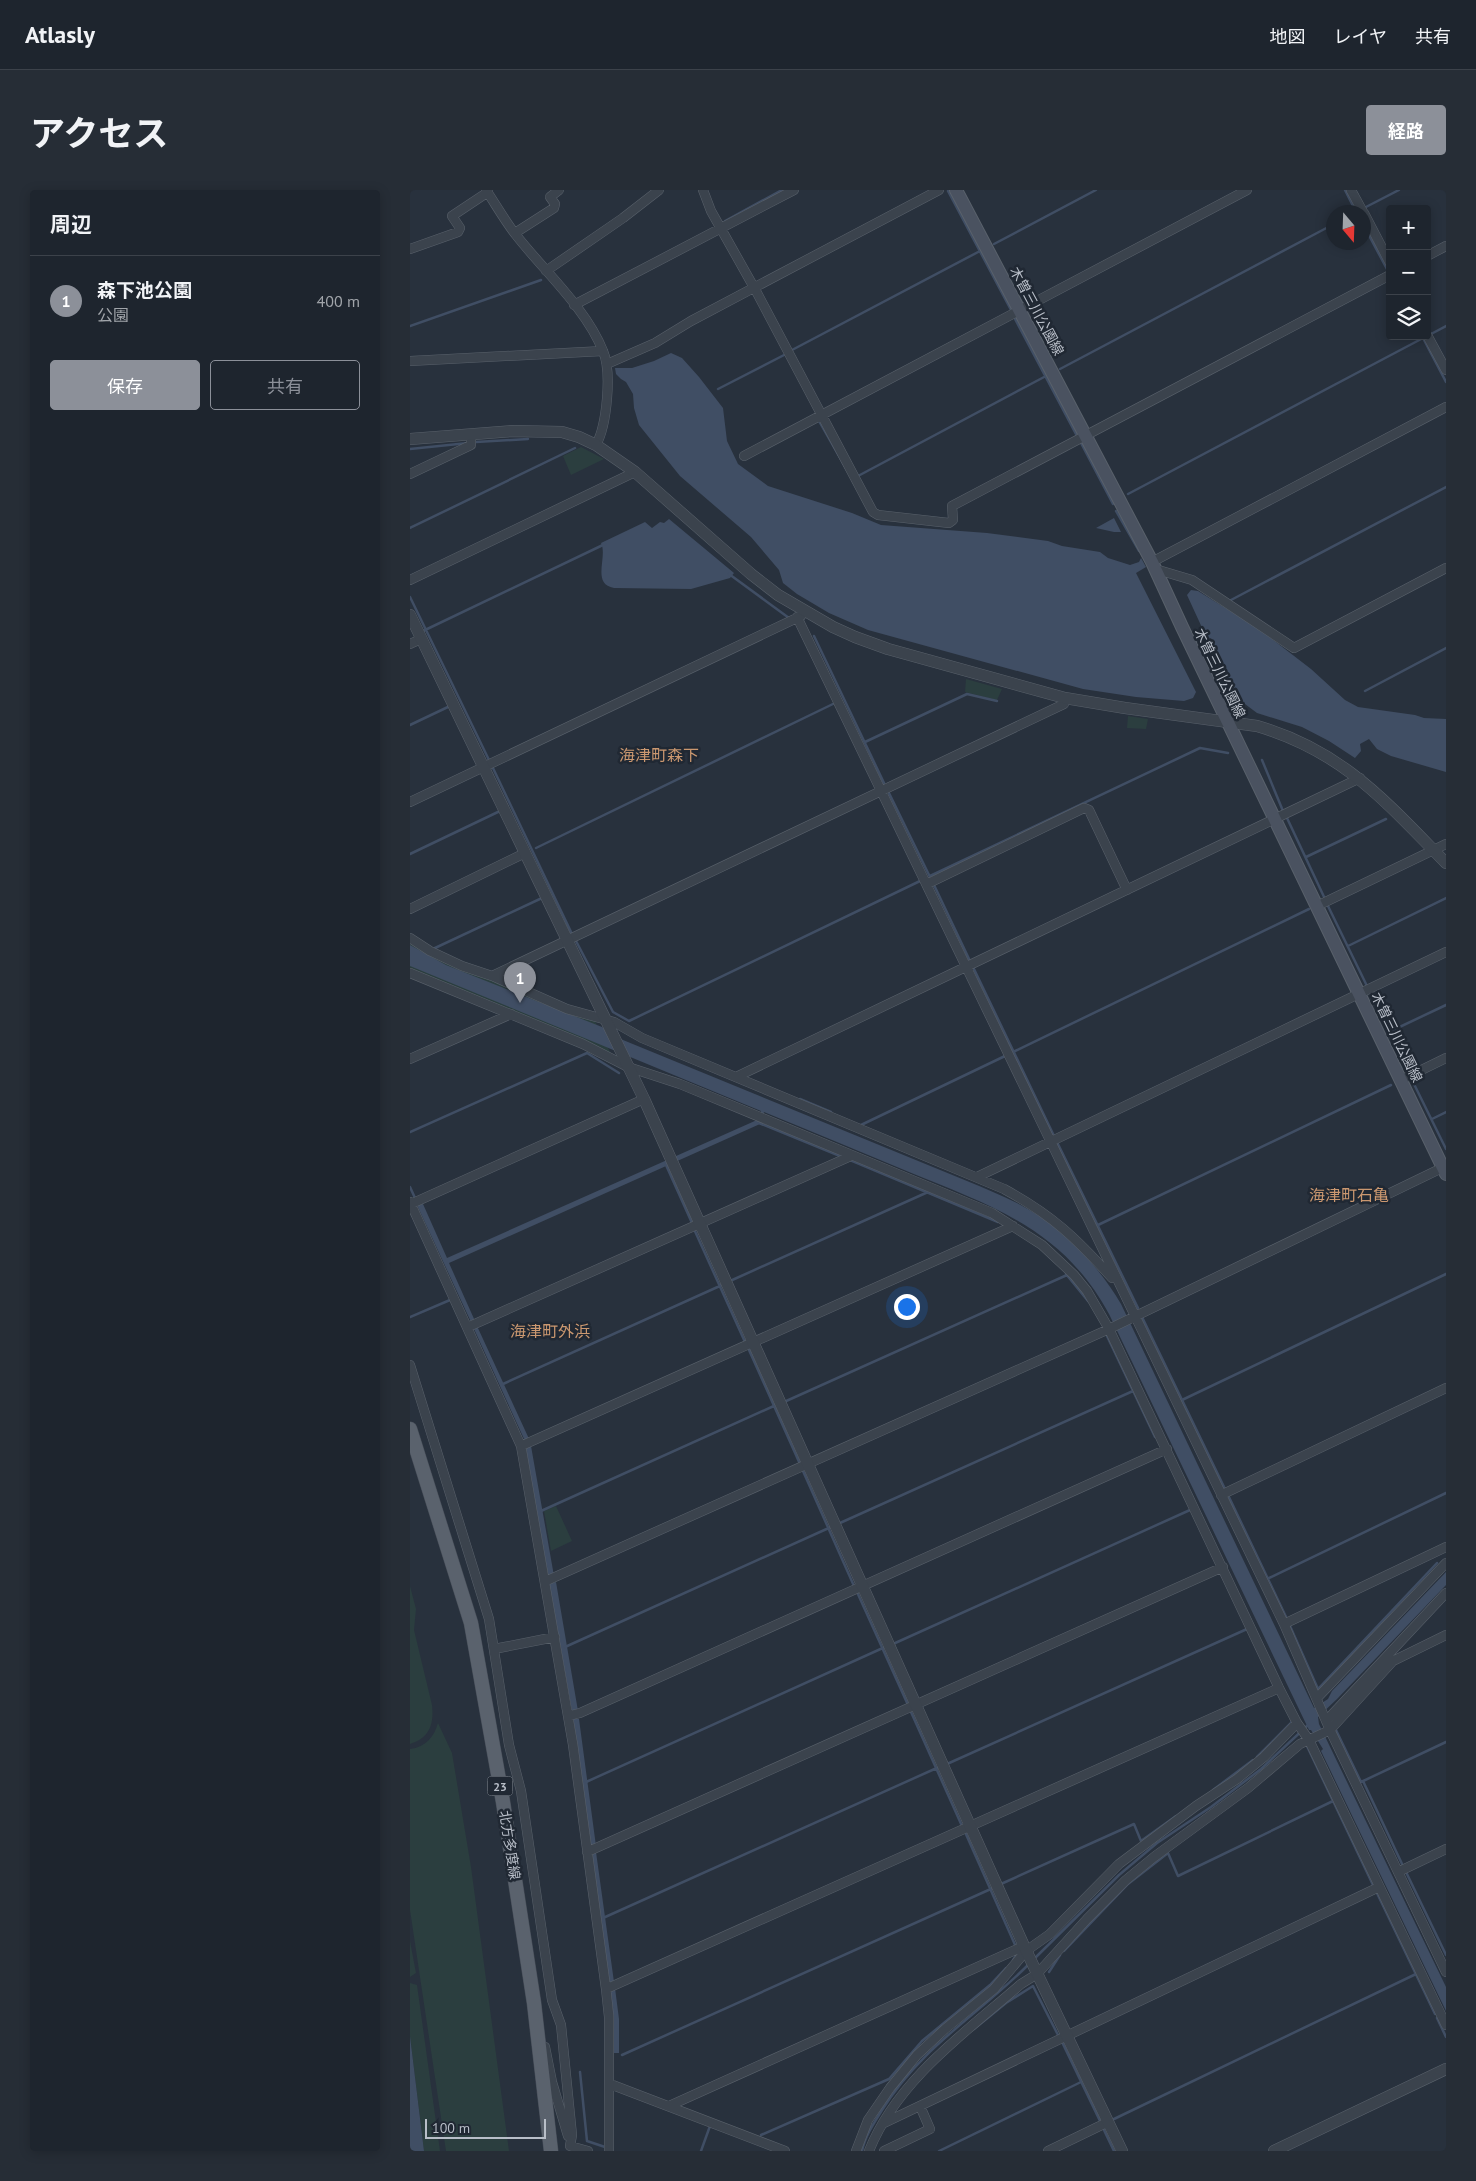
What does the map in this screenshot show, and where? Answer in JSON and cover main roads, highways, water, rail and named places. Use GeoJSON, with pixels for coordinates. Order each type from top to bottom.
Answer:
{"type":"FeatureCollection","features":[{"type":"Feature","properties":{"kind":"main road","name":"木曽三川公園線"},"geometry":{"type":"LineString","coordinates":[[956,190],[1154,565],[1227,722],[1445,1169]]}},
{"type":"Feature","properties":{"kind":"main road","name":"北方多度線"},"geometry":{"type":"LineString","coordinates":[[410,1429],[471,1623],[503,1802],[534,2003],[551,2151]]}},
{"type":"Feature","properties":{"kind":"water"},"geometry":{"type":"Polygon","coordinates":[[[671,353],[682,358],[723,408],[727,441],[738,464],[768,486],[852,513],[881,525],[987,533],[1048,541],[1062,546],[1100,552],[1108,558],[1130,565],[1139,562],[1141,558],[1146,567],[1136,573],[1196,692],[1193,698],[1184,701],[1136,697],[1083,689],[868,630],[829,613],[797,594],[783,583],[779,570],[751,537],[680,476],[639,425],[634,408],[633,394],[626,382],[616,374],[615,368],[632,368],[671,353]]]}},
{"type":"Feature","properties":{"kind":"water"},"geometry":{"type":"Polygon","coordinates":[[[1114,518],[1121,532],[1096,528],[1114,518]]]}},
{"type":"Feature","properties":{"kind":"water"},"geometry":{"type":"Polygon","coordinates":[[[669,519],[734,573],[730,578],[691,589],[614,588],[603,581],[603,549],[601,543],[645,522],[652,528],[660,522],[664,523],[669,519]]]}},
{"type":"Feature","properties":{"kind":"water"},"geometry":{"type":"Polygon","coordinates":[[[1191,590],[1198,591],[1259,629],[1311,669],[1345,700],[1358,707],[1424,718],[1446,719],[1446,772],[1391,756],[1377,749],[1369,739],[1360,744],[1361,751],[1355,758],[1329,741],[1302,727],[1257,713],[1233,695],[1187,595],[1191,590]]]}},
{"type":"Feature","properties":{"kind":"water"},"geometry":{"type":"Polygon","coordinates":[[[410,945],[446,965],[602,1027],[623,1040],[999,1194],[1048,1222],[1089,1260],[1121,1304],[1314,1708],[1328,1699],[1332,1691],[1446,1572],[1446,1585],[1318,1717],[1319,1724],[1446,1987],[1446,2011],[1321,1751],[1323,1749],[1311,1730],[1309,1730],[1109,1314],[1091,1285],[1070,1261],[1047,1241],[997,1209],[764,1112],[760,1124],[449,1263],[475,1321],[471,1322],[417,1205],[423,1204],[447,1258],[757,1120],[761,1111],[410,966],[410,945]]]}},
{"type":"Feature","properties":{"kind":"water"},"geometry":{"type":"Polygon","coordinates":[[[477,1326],[530,1441],[525,1441],[474,1329],[477,1326]]]}},
{"type":"Feature","properties":{"kind":"water"},"geometry":{"type":"Polygon","coordinates":[[[531,1446],[554,1576],[548,1575],[525,1449],[531,1446]]]}},
{"type":"Feature","properties":{"kind":"water"},"geometry":{"type":"Polygon","coordinates":[[[556,1582],[578,1711],[572,1711],[549,1584],[556,1582]]]}},
{"type":"Feature","properties":{"kind":"water"},"geometry":{"type":"Polygon","coordinates":[[[573,1719],[579,1719],[596,1846],[591,1846],[573,1719]]]}},
{"type":"Feature","properties":{"kind":"water"},"geometry":{"type":"Polygon","coordinates":[[[596,1852],[614,1982],[609,1982],[592,1854],[596,1852]]]}},
{"type":"Feature","properties":{"kind":"water"},"geometry":{"type":"Polygon","coordinates":[[[615,1988],[619,2019],[619,2053],[614,2053],[614,2021],[610,1990],[615,1988]]]}},
{"type":"Feature","properties":{"kind":"water"},"geometry":{"type":"Polygon","coordinates":[[[410,2036],[424,2151],[410,2151],[410,2036]]]}},
{"type":"Feature","properties":{"kind":"waterway"},"geometry":{"type":"LineString","coordinates":[[725,221],[782,190]]}},
{"type":"Feature","properties":{"kind":"waterway"},"geometry":{"type":"LineString","coordinates":[[994,244],[1096,190]]}},
{"type":"Feature","properties":{"kind":"waterway"},"geometry":{"type":"LineString","coordinates":[[1345,190],[1352,205]]}},
{"type":"Feature","properties":{"kind":"waterway"},"geometry":{"type":"LineString","coordinates":[[1370,205],[1399,190]]}},
{"type":"Feature","properties":{"kind":"waterway"},"geometry":{"type":"LineString","coordinates":[[948,191],[1011,310]]}},
{"type":"Feature","properties":{"kind":"waterway"},"geometry":{"type":"LineString","coordinates":[[1060,369],[1326,228]]}},
{"type":"Feature","properties":{"kind":"waterway"},"geometry":{"type":"LineString","coordinates":[[1371,239],[1386,267]]}},
{"type":"Feature","properties":{"kind":"waterway"},"geometry":{"type":"LineString","coordinates":[[792,350],[980,251]]}},
{"type":"Feature","properties":{"kind":"waterway"},"geometry":{"type":"LineString","coordinates":[[410,326],[541,280]]}},
{"type":"Feature","properties":{"kind":"waterway"},"geometry":{"type":"LineString","coordinates":[[1014,317],[1077,436]]}},
{"type":"Feature","properties":{"kind":"waterway"},"geometry":{"type":"LineString","coordinates":[[1431,334],[1446,326]]}},
{"type":"Feature","properties":{"kind":"waterway"},"geometry":{"type":"LineString","coordinates":[[1128,494],[1419,340]]}},
{"type":"Feature","properties":{"kind":"waterway"},"geometry":{"type":"LineString","coordinates":[[1424,340],[1446,382]]}},
{"type":"Feature","properties":{"kind":"waterway"},"geometry":{"type":"LineString","coordinates":[[718,389],[786,354]]}},
{"type":"Feature","properties":{"kind":"waterway"},"geometry":{"type":"LineString","coordinates":[[858,476],[1046,376]]}},
{"type":"Feature","properties":{"kind":"waterway"},"geometry":{"type":"LineString","coordinates":[[819,421],[852,479]]}},
{"type":"Feature","properties":{"kind":"waterway"},"geometry":{"type":"LineString","coordinates":[[476,442],[528,439]]}},
{"type":"Feature","properties":{"kind":"waterway"},"geometry":{"type":"LineString","coordinates":[[410,449],[468,443]]}},
{"type":"Feature","properties":{"kind":"waterway"},"geometry":{"type":"LineString","coordinates":[[1081,443],[1113,504]]}},
{"type":"Feature","properties":{"kind":"waterway"},"geometry":{"type":"LineString","coordinates":[[410,528],[575,448]]}},
{"type":"Feature","properties":{"kind":"waterway"},"geometry":{"type":"LineString","coordinates":[[1231,600],[1446,487]]}},
{"type":"Feature","properties":{"kind":"waterway"},"geometry":{"type":"LineString","coordinates":[[1116,511],[1139,551]]}},
{"type":"Feature","properties":{"kind":"waterway"},"geometry":{"type":"LineString","coordinates":[[423,631],[605,544]]}},
{"type":"Feature","properties":{"kind":"waterway"},"geometry":{"type":"LineString","coordinates":[[729,574],[789,618]]}},
{"type":"Feature","properties":{"kind":"waterway"},"geometry":{"type":"LineString","coordinates":[[410,597],[489,760]]}},
{"type":"Feature","properties":{"kind":"waterway"},"geometry":{"type":"LineString","coordinates":[[814,636],[884,783]]}},
{"type":"Feature","properties":{"kind":"waterway"},"geometry":{"type":"LineString","coordinates":[[1365,691],[1446,648]]}},
{"type":"Feature","properties":{"kind":"waterway"},"geometry":{"type":"LineString","coordinates":[[865,742],[967,694],[997,701]]}},
{"type":"Feature","properties":{"kind":"waterway"},"geometry":{"type":"LineString","coordinates":[[536,848],[835,703]]}},
{"type":"Feature","properties":{"kind":"waterway"},"geometry":{"type":"LineString","coordinates":[[410,725],[450,706]]}},
{"type":"Feature","properties":{"kind":"waterway"},"geometry":{"type":"LineString","coordinates":[[930,876],[1200,748],[1228,753]]}},
{"type":"Feature","properties":{"kind":"waterway"},"geometry":{"type":"LineString","coordinates":[[1262,760],[1283,811]]}},
{"type":"Feature","properties":{"kind":"waterway"},"geometry":{"type":"LineString","coordinates":[[492,766],[572,934]]}},
{"type":"Feature","properties":{"kind":"waterway"},"geometry":{"type":"LineString","coordinates":[[888,791],[930,877]]}},
{"type":"Feature","properties":{"kind":"waterway"},"geometry":{"type":"LineString","coordinates":[[410,854],[500,811]]}},
{"type":"Feature","properties":{"kind":"waterway"},"geometry":{"type":"LineString","coordinates":[[1287,818],[1325,899]]}},
{"type":"Feature","properties":{"kind":"waterway"},"geometry":{"type":"LineString","coordinates":[[1306,857],[1386,819]]}},
{"type":"Feature","properties":{"kind":"waterway"},"geometry":{"type":"LineString","coordinates":[[576,941],[613,1012],[629,1021],[920,881]]}},
{"type":"Feature","properties":{"kind":"waterway"},"geometry":{"type":"LineString","coordinates":[[934,885],[970,961]]}},
{"type":"Feature","properties":{"kind":"waterway"},"geometry":{"type":"LineString","coordinates":[[435,948],[542,898]]}},
{"type":"Feature","properties":{"kind":"waterway"},"geometry":{"type":"LineString","coordinates":[[1348,946],[1446,898]]}},
{"type":"Feature","properties":{"kind":"waterway"},"geometry":{"type":"LineString","coordinates":[[1328,906],[1367,986]]}},
{"type":"Feature","properties":{"kind":"waterway"},"geometry":{"type":"LineString","coordinates":[[1013,1052],[1309,909]]}},
{"type":"Feature","properties":{"kind":"waterway"},"geometry":{"type":"LineString","coordinates":[[973,967],[1054,1136]]}},
{"type":"Feature","properties":{"kind":"waterway"},"geometry":{"type":"LineString","coordinates":[[1371,993],[1409,1072]]}},
{"type":"Feature","properties":{"kind":"waterway"},"geometry":{"type":"LineString","coordinates":[[1389,1032],[1446,1005]]}},
{"type":"Feature","properties":{"kind":"waterway"},"geometry":{"type":"LineString","coordinates":[[410,1132],[587,1053],[619,1073]]}},
{"type":"Feature","properties":{"kind":"waterway"},"geometry":{"type":"LineString","coordinates":[[861,1125],[1005,1056]]}},
{"type":"Feature","properties":{"kind":"waterway"},"geometry":{"type":"LineString","coordinates":[[1412,1080],[1446,1149]]}},
{"type":"Feature","properties":{"kind":"waterway"},"geometry":{"type":"LineString","coordinates":[[1098,1225],[1391,1085]]}},
{"type":"Feature","properties":{"kind":"waterway"},"geometry":{"type":"LineString","coordinates":[[800,1099],[831,1112]]}},
{"type":"Feature","properties":{"kind":"waterway"},"geometry":{"type":"LineString","coordinates":[[1432,1119],[1446,1112]]}},
{"type":"Feature","properties":{"kind":"waterway"},"geometry":{"type":"LineString","coordinates":[[759,1123],[840,1156]]}},
{"type":"Feature","properties":{"kind":"waterway"},"geometry":{"type":"LineString","coordinates":[[1057,1142],[1138,1308]]}},
{"type":"Feature","properties":{"kind":"waterway"},"geometry":{"type":"LineString","coordinates":[[850,1160],[998,1222]]}},
{"type":"Feature","properties":{"kind":"waterway"},"geometry":{"type":"LineString","coordinates":[[666,1165],[692,1223]]}},
{"type":"Feature","properties":{"kind":"waterway"},"geometry":{"type":"LineString","coordinates":[[410,1187],[415,1198]]}},
{"type":"Feature","properties":{"kind":"waterway"},"geometry":{"type":"LineString","coordinates":[[730,1281],[928,1192]]}},
{"type":"Feature","properties":{"kind":"waterway"},"geometry":{"type":"LineString","coordinates":[[694,1229],[745,1342]]}},
{"type":"Feature","properties":{"kind":"waterway"},"geometry":{"type":"LineString","coordinates":[[1066,1274],[1088,1301]]}},
{"type":"Feature","properties":{"kind":"waterway"},"geometry":{"type":"LineString","coordinates":[[1182,1400],[1446,1274]]}},
{"type":"Feature","properties":{"kind":"waterway"},"geometry":{"type":"LineString","coordinates":[[784,1402],[1067,1275]]}},
{"type":"Feature","properties":{"kind":"waterway"},"geometry":{"type":"LineString","coordinates":[[503,1384],[722,1285]]}},
{"type":"Feature","properties":{"kind":"waterway"},"geometry":{"type":"LineString","coordinates":[[410,1317],[450,1300]]}},
{"type":"Feature","properties":{"kind":"waterway"},"geometry":{"type":"LineString","coordinates":[[1142,1317],[1225,1489]]}},
{"type":"Feature","properties":{"kind":"waterway"},"geometry":{"type":"LineString","coordinates":[[1107,1336],[1155,1437]]}},
{"type":"Feature","properties":{"kind":"waterway"},"geometry":{"type":"LineString","coordinates":[[749,1350],[800,1464]]}},
{"type":"Feature","properties":{"kind":"waterway"},"geometry":{"type":"LineString","coordinates":[[840,1523],[1133,1391]]}},
{"type":"Feature","properties":{"kind":"waterway"},"geometry":{"type":"LineString","coordinates":[[541,1511],[776,1405]]}},
{"type":"Feature","properties":{"kind":"waterway"},"geometry":{"type":"LineString","coordinates":[[803,1471],[854,1586]]}},
{"type":"Feature","properties":{"kind":"waterway"},"geometry":{"type":"LineString","coordinates":[[1267,1579],[1446,1493]]}},
{"type":"Feature","properties":{"kind":"waterway"},"geometry":{"type":"LineString","coordinates":[[1228,1495],[1287,1619]]}},
{"type":"Feature","properties":{"kind":"waterway"},"geometry":{"type":"LineString","coordinates":[[893,1644],[1190,1510]]}},
{"type":"Feature","properties":{"kind":"waterway"},"geometry":{"type":"LineString","coordinates":[[565,1647],[831,1527]]}},
{"type":"Feature","properties":{"kind":"waterway"},"geometry":{"type":"LineString","coordinates":[[1290,1626],[1318,1689],[1437,1563]]}},
{"type":"Feature","properties":{"kind":"waterway"},"geometry":{"type":"LineString","coordinates":[[857,1592],[908,1705]]}},
{"type":"Feature","properties":{"kind":"waterway"},"geometry":{"type":"LineString","coordinates":[[947,1764],[1247,1629]]}},
{"type":"Feature","properties":{"kind":"waterway"},"geometry":{"type":"LineString","coordinates":[[586,1782],[885,1647]]}},
{"type":"Feature","properties":{"kind":"waterway"},"geometry":{"type":"LineString","coordinates":[[911,1712],[962,1826]]}},
{"type":"Feature","properties":{"kind":"waterway"},"geometry":{"type":"LineString","coordinates":[[1257,1757],[1292,1722],[1291,1719]]}},
{"type":"Feature","properties":{"kind":"waterway"},"geometry":{"type":"LineString","coordinates":[[1034,1959],[1119,1875],[1157,1843],[1211,1807],[1261,1769],[1308,1725]]}},
{"type":"Feature","properties":{"kind":"waterway"},"geometry":{"type":"LineString","coordinates":[[1335,1728],[1361,1782],[1446,1742]]}},
{"type":"Feature","properties":{"kind":"waterway"},"geometry":{"type":"LineString","coordinates":[[1306,1744],[1373,1885]]}},
{"type":"Feature","properties":{"kind":"waterway"},"geometry":{"type":"LineString","coordinates":[[1213,1790],[1253,1760]]}},
{"type":"Feature","properties":{"kind":"waterway"},"geometry":{"type":"LineString","coordinates":[[603,1918],[939,1767]]}},
{"type":"Feature","properties":{"kind":"waterway"},"geometry":{"type":"LineString","coordinates":[[1363,1781],[1403,1866]]}},
{"type":"Feature","properties":{"kind":"waterway"},"geometry":{"type":"LineString","coordinates":[[1064,1951],[1128,1884],[1168,1853],[1178,1876],[1333,1801]]}},
{"type":"Feature","properties":{"kind":"waterway"},"geometry":{"type":"LineString","coordinates":[[1001,1884],[1134,1824],[1141,1841],[1176,1816]]}},
{"type":"Feature","properties":{"kind":"waterway"},"geometry":{"type":"LineString","coordinates":[[965,1832],[1016,1947]]}},
{"type":"Feature","properties":{"kind":"waterway"},"geometry":{"type":"LineString","coordinates":[[1406,1872],[1446,1955]]}},
{"type":"Feature","properties":{"kind":"waterway"},"geometry":{"type":"LineString","coordinates":[[622,2055],[993,1888]]}},
{"type":"Feature","properties":{"kind":"waterway"},"geometry":{"type":"LineString","coordinates":[[1376,1891],[1435,2014]]}},
{"type":"Feature","properties":{"kind":"waterway"},"geometry":{"type":"LineString","coordinates":[[1013,1960],[1017,1954]]}},
{"type":"Feature","properties":{"kind":"waterway"},"geometry":{"type":"LineString","coordinates":[[1049,1972],[1060,1955]]}},
{"type":"Feature","properties":{"kind":"waterway"},"geometry":{"type":"LineString","coordinates":[[862,2151],[873,2125],[898,2087],[932,2049],[1028,1965]]}},
{"type":"Feature","properties":{"kind":"waterway"},"geometry":{"type":"LineString","coordinates":[[761,2135],[889,2079],[922,2041],[990,1985],[1006,1968]]}},
{"type":"Feature","properties":{"kind":"waterway"},"geometry":{"type":"LineString","coordinates":[[1114,2119],[1416,1974]]}},
{"type":"Feature","properties":{"kind":"waterway"},"geometry":{"type":"LineString","coordinates":[[974,2029],[1006,2003],[1033,1986],[1058,2035]]}},
{"type":"Feature","properties":{"kind":"waterway"},"geometry":{"type":"LineString","coordinates":[[1437,2018],[1446,2037]]}},
{"type":"Feature","properties":{"kind":"waterway"},"geometry":{"type":"LineString","coordinates":[[1062,2042],[1100,2121]]}},
{"type":"Feature","properties":{"kind":"waterway"},"geometry":{"type":"LineString","coordinates":[[580,2072],[587,2141],[605,2147]]}},
{"type":"Feature","properties":{"kind":"waterway"},"geometry":{"type":"LineString","coordinates":[[939,2151],[1081,2082]]}},
{"type":"Feature","properties":{"kind":"waterway"},"geometry":{"type":"LineString","coordinates":[[701,2151],[710,2126],[712,2127]]}},
{"type":"Feature","properties":{"kind":"waterway"},"geometry":{"type":"LineString","coordinates":[[1103,2128],[1114,2151]]}},
{"type":"Feature","properties":{"kind":"place","name":"森下池公園"},"geometry":{"type":"Point","coordinates":[520,1003]}},
{"type":"Feature","properties":{"kind":"district","name":"海津町森下"},"geometry":{"type":"Point","coordinates":[659,755]}},
{"type":"Feature","properties":{"kind":"district","name":"海津町石亀"},"geometry":{"type":"Point","coordinates":[1349,1195]}},
{"type":"Feature","properties":{"kind":"district","name":"海津町外浜"},"geometry":{"type":"Point","coordinates":[550,1331]}}]}
